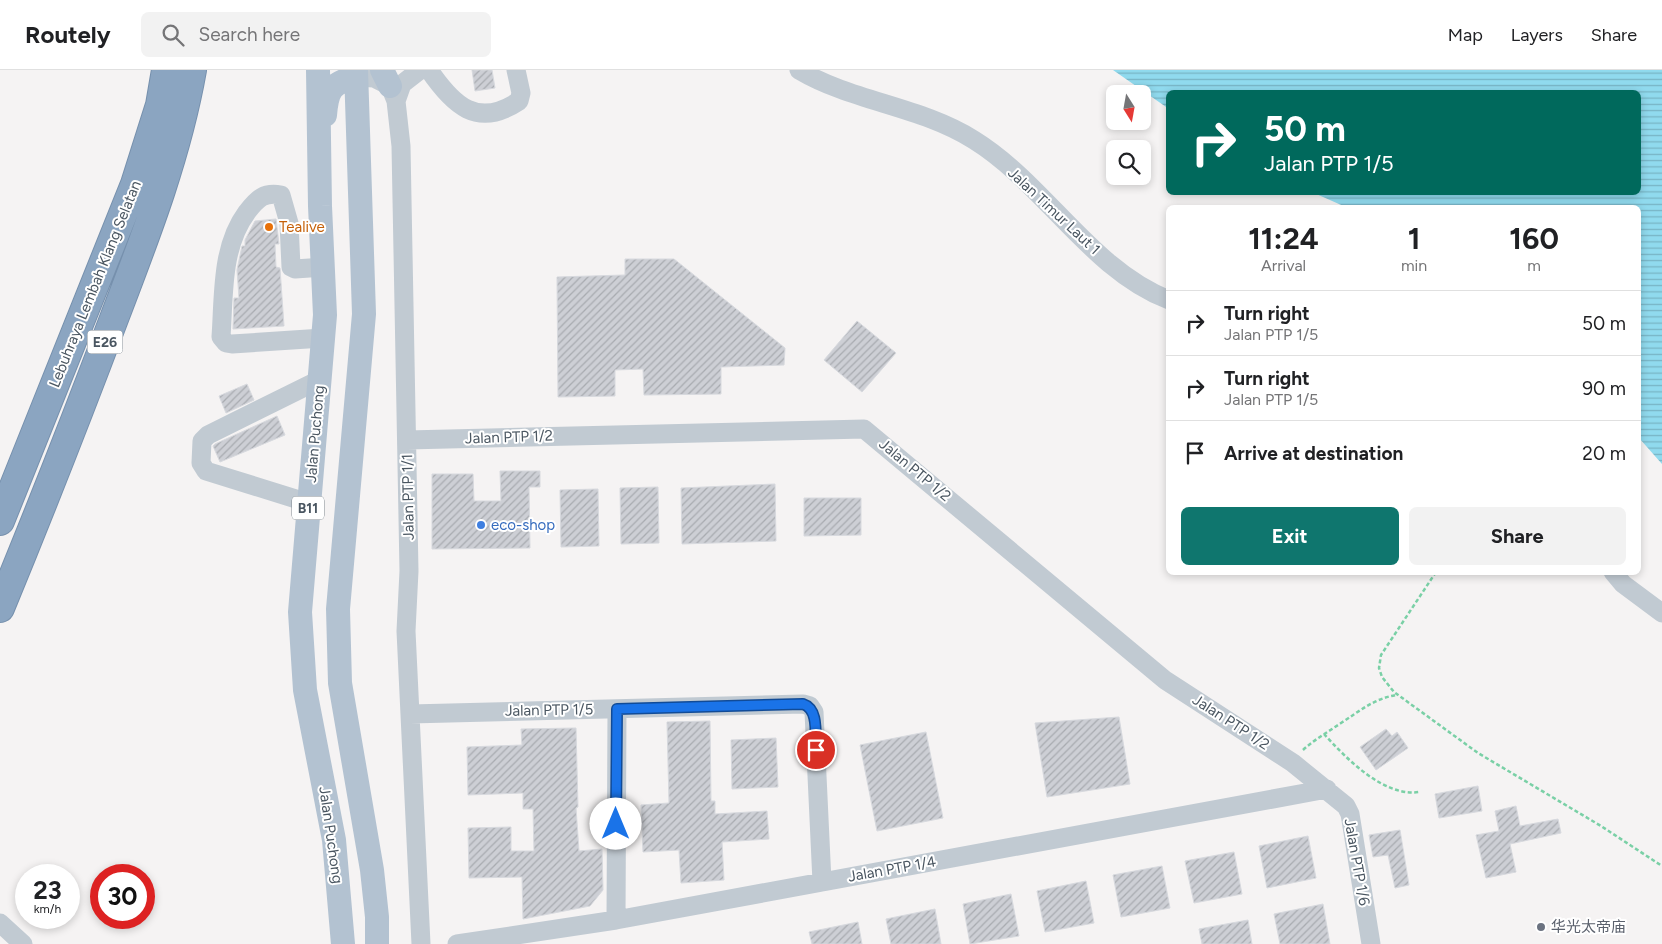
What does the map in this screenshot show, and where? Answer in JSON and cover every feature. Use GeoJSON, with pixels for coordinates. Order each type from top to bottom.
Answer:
{"type":"FeatureCollection","features":[{"type":"Feature","properties":{"kind":"highway","name":"Lebuhraya Lembah Klang Selatan"},"geometry":{"type":"LineString","coordinates":[[0,521],[135,184],[160,105],[166,70]]}},
{"type":"Feature","properties":{"kind":"highway","name":"Lebuhraya Lembah Klang Selatan"},"geometry":{"type":"LineString","coordinates":[[0,608],[53,480],[162,192],[185,108],[192,70]]}},
{"type":"Feature","properties":{"kind":"main road","name":"Jalan Puchong"},"geometry":{"type":"LineString","coordinates":[[318,70],[320,206],[325,315],[300,612],[305,690],[334,840],[345,939]]}},
{"type":"Feature","properties":{"kind":"main road"},"geometry":{"type":"LineString","coordinates":[[320,206],[326,154],[327,98],[340,81],[356,74]]}},
{"type":"Feature","properties":{"kind":"main road","name":"B11"},"geometry":{"type":"LineString","coordinates":[[356,74],[364,314],[338,609],[340,683],[372,870],[377,917],[377,944]]}},
{"type":"Feature","properties":{"kind":"street"},"geometry":{"type":"LineString","coordinates":[[356,74],[374,78],[389,86],[402,84],[420,70]]}},
{"type":"Feature","properties":{"kind":"street"},"geometry":{"type":"LineString","coordinates":[[429,70],[446,95],[468,112],[496,112],[519,101],[521,94],[516,70]]}},
{"type":"Feature","properties":{"kind":"street","name":"Jalan Timur Laut 1"},"geometry":{"type":"LineString","coordinates":[[799,70],[817,80],[922,116],[974,140],[1032,186],[1086,243],[1149,292],[1166,299]]}},
{"type":"Feature","properties":{"kind":"street","name":"Jalan PTP 1/1"},"geometry":{"type":"LineString","coordinates":[[389,86],[401,146],[409,572],[406,631],[421,944]]}},
{"type":"Feature","properties":{"kind":"street"},"geometry":{"type":"LineString","coordinates":[[323,338],[232,344],[226,343],[221,337],[225,268],[237,226],[258,197],[270,193],[282,195],[289,223],[291,267],[295,269],[324,267]]}},
{"type":"Feature","properties":{"kind":"street"},"geometry":{"type":"LineString","coordinates":[[309,504],[206,470],[201,463],[202,441],[208,435],[320,380]]}},
{"type":"Feature","properties":{"kind":"street","name":"Jalan PTP 1/2"},"geometry":{"type":"LineString","coordinates":[[407,440],[864,429],[1165,680],[1294,763],[1327,789]]}},
{"type":"Feature","properties":{"kind":"street"},"geometry":{"type":"LineString","coordinates":[[1616,575],[1623,584],[1662,613]]}},
{"type":"Feature","properties":{"kind":"street","name":"Jalan PTP 1/5"},"geometry":{"type":"LineString","coordinates":[[410,714],[803,704],[810,706],[814,712],[822,882]]}},
{"type":"Feature","properties":{"kind":"street"},"geometry":{"type":"LineString","coordinates":[[616,920],[617,709]]}},
{"type":"Feature","properties":{"kind":"street","name":"Jalan PTP 1/4"},"geometry":{"type":"LineString","coordinates":[[456,944],[616,920],[1327,789]]}},
{"type":"Feature","properties":{"kind":"street","name":"Jalan PTP 1/6"},"geometry":{"type":"LineString","coordinates":[[1327,789],[1346,806],[1350,814],[1371,944]]}},
{"type":"Feature","properties":{"kind":"street"},"geometry":{"type":"LineString","coordinates":[[0,923],[23,944]]}},
{"type":"Feature","properties":{"kind":"path"},"geometry":{"type":"LineString","coordinates":[[1434,575],[1380,655],[1379,668],[1387,686],[1478,753],[1602,826],[1662,866]]}},
{"type":"Feature","properties":{"kind":"path"},"geometry":{"type":"LineString","coordinates":[[1294,763],[1313,740],[1376,700],[1397,694]]}},
{"type":"Feature","properties":{"kind":"path"},"geometry":{"type":"LineString","coordinates":[[1324,734],[1364,772],[1389,787],[1412,793],[1419,792]]}},
{"type":"Feature","properties":{"kind":"water"},"geometry":{"type":"Polygon","coordinates":[[[1113,70],[1662,70],[1662,464],[1641,440],[1641,205],[1341,205],[1319,195],[1641,195],[1641,90],[1166,90],[1166,107],[1151,96],[1151,85],[1135,85],[1113,70]]]}},
{"type":"Feature","properties":{"kind":"building"},"geometry":{"type":"Polygon","coordinates":[[[472,70],[492,70],[495,88],[475,91],[472,70]]]}},
{"type":"Feature","properties":{"kind":"building"},"geometry":{"type":"Polygon","coordinates":[[[276,219],[279,244],[275,244],[276,267],[280,268],[284,326],[233,329],[234,298],[239,298],[237,270],[242,246],[245,246],[245,240],[255,221],[276,219]]]}},
{"type":"Feature","properties":{"kind":"building"},"geometry":{"type":"Polygon","coordinates":[[[625,259],[674,259],[785,348],[784,365],[721,367],[721,394],[644,395],[643,369],[615,370],[615,396],[558,397],[557,277],[625,275],[625,259]]]}},
{"type":"Feature","properties":{"kind":"building"},"geometry":{"type":"Polygon","coordinates":[[[857,321],[896,353],[862,392],[824,360],[857,321]]]}},
{"type":"Feature","properties":{"kind":"building"},"geometry":{"type":"Polygon","coordinates":[[[247,384],[254,400],[226,413],[219,396],[247,384]]]}},
{"type":"Feature","properties":{"kind":"building"},"geometry":{"type":"Polygon","coordinates":[[[277,416],[285,435],[220,462],[213,446],[215,444],[277,416]]]}},
{"type":"Feature","properties":{"kind":"building","name":"eco-shop"},"geometry":{"type":"Polygon","coordinates":[[[500,471],[540,471],[540,487],[529,487],[530,548],[432,549],[432,474],[473,474],[474,501],[501,501],[500,471]]]}},
{"type":"Feature","properties":{"kind":"building"},"geometry":{"type":"Polygon","coordinates":[[[775,484],[776,541],[682,544],[681,488],[775,484]]]}},
{"type":"Feature","properties":{"kind":"building"},"geometry":{"type":"Polygon","coordinates":[[[658,487],[659,543],[621,544],[620,488],[658,487]]]}},
{"type":"Feature","properties":{"kind":"building"},"geometry":{"type":"Polygon","coordinates":[[[598,489],[599,546],[561,547],[560,490],[598,489]]]}},
{"type":"Feature","properties":{"kind":"building"},"geometry":{"type":"Polygon","coordinates":[[[804,498],[861,498],[861,535],[804,536],[804,498]]]}},
{"type":"Feature","properties":{"kind":"building"},"geometry":{"type":"Polygon","coordinates":[[[1119,717],[1130,784],[1047,797],[1035,723],[1119,717]]]}},
{"type":"Feature","properties":{"kind":"building"},"geometry":{"type":"Polygon","coordinates":[[[710,721],[711,801],[715,801],[715,814],[767,811],[769,839],[722,842],[724,880],[681,883],[679,850],[643,852],[641,805],[669,803],[667,722],[710,721]]]}},
{"type":"Feature","properties":{"kind":"building"},"geometry":{"type":"Polygon","coordinates":[[[576,728],[578,807],[576,808],[579,851],[602,849],[603,890],[590,906],[523,919],[522,877],[469,878],[468,828],[511,827],[511,851],[534,851],[533,809],[523,809],[523,793],[468,795],[467,747],[522,745],[521,729],[576,728]]]}},
{"type":"Feature","properties":{"kind":"building"},"geometry":{"type":"Polygon","coordinates":[[[1386,729],[1392,736],[1397,732],[1408,748],[1376,770],[1360,747],[1386,729]]]}},
{"type":"Feature","properties":{"kind":"building"},"geometry":{"type":"Polygon","coordinates":[[[926,732],[943,818],[877,831],[860,745],[926,732]]]}},
{"type":"Feature","properties":{"kind":"building"},"geometry":{"type":"Polygon","coordinates":[[[776,738],[778,787],[732,789],[731,740],[776,738]]]}},
{"type":"Feature","properties":{"kind":"building"},"geometry":{"type":"Polygon","coordinates":[[[1478,786],[1482,811],[1439,818],[1435,794],[1478,786]]]}},
{"type":"Feature","properties":{"kind":"building"},"geometry":{"type":"Polygon","coordinates":[[[1516,806],[1520,826],[1558,819],[1561,833],[1510,844],[1516,872],[1486,878],[1476,835],[1499,831],[1495,811],[1516,806]]]}},
{"type":"Feature","properties":{"kind":"building"},"geometry":{"type":"Polygon","coordinates":[[[1400,830],[1409,885],[1395,888],[1388,855],[1373,857],[1369,835],[1400,830]]]}},
{"type":"Feature","properties":{"kind":"building"},"geometry":{"type":"Polygon","coordinates":[[[1308,836],[1316,878],[1267,888],[1259,846],[1308,836]]]}},
{"type":"Feature","properties":{"kind":"building"},"geometry":{"type":"Polygon","coordinates":[[[1234,852],[1242,894],[1194,903],[1185,861],[1234,852]]]}},
{"type":"Feature","properties":{"kind":"building"},"geometry":{"type":"Polygon","coordinates":[[[1162,866],[1170,908],[1121,917],[1113,875],[1162,866]]]}},
{"type":"Feature","properties":{"kind":"building"},"geometry":{"type":"Polygon","coordinates":[[[1086,881],[1094,923],[1045,932],[1037,891],[1086,881]]]}},
{"type":"Feature","properties":{"kind":"building"},"geometry":{"type":"Polygon","coordinates":[[[1011,894],[1019,936],[970,944],[963,904],[1011,894]]]}},
{"type":"Feature","properties":{"kind":"building"},"geometry":{"type":"Polygon","coordinates":[[[1323,904],[1330,944],[1280,944],[1274,914],[1323,904]]]}},
{"type":"Feature","properties":{"kind":"building"},"geometry":{"type":"Polygon","coordinates":[[[935,909],[941,944],[891,944],[886,919],[935,909]]]}},
{"type":"Feature","properties":{"kind":"building"},"geometry":{"type":"Polygon","coordinates":[[[1248,920],[1252,944],[1202,944],[1199,929],[1248,920]]]}},
{"type":"Feature","properties":{"kind":"building"},"geometry":{"type":"Polygon","coordinates":[[[858,922],[862,944],[812,944],[809,932],[858,922]]]}},
{"type":"Feature","properties":{"kind":"place","name":"Tealive"},"geometry":{"type":"Point","coordinates":[269,227]}},
{"type":"Feature","properties":{"kind":"place","name":"eco-shop"},"geometry":{"type":"Point","coordinates":[481,525]}},
{"type":"Feature","properties":{"kind":"place","name":"华光太帝庙"},"geometry":{"type":"Point","coordinates":[1541,927]}},
{"type":"Feature","properties":{"kind":"route"},"geometry":{"type":"LineString","coordinates":[[616,824],[617,709],[803,704],[810,706],[814,712],[816,750]]}}]}
